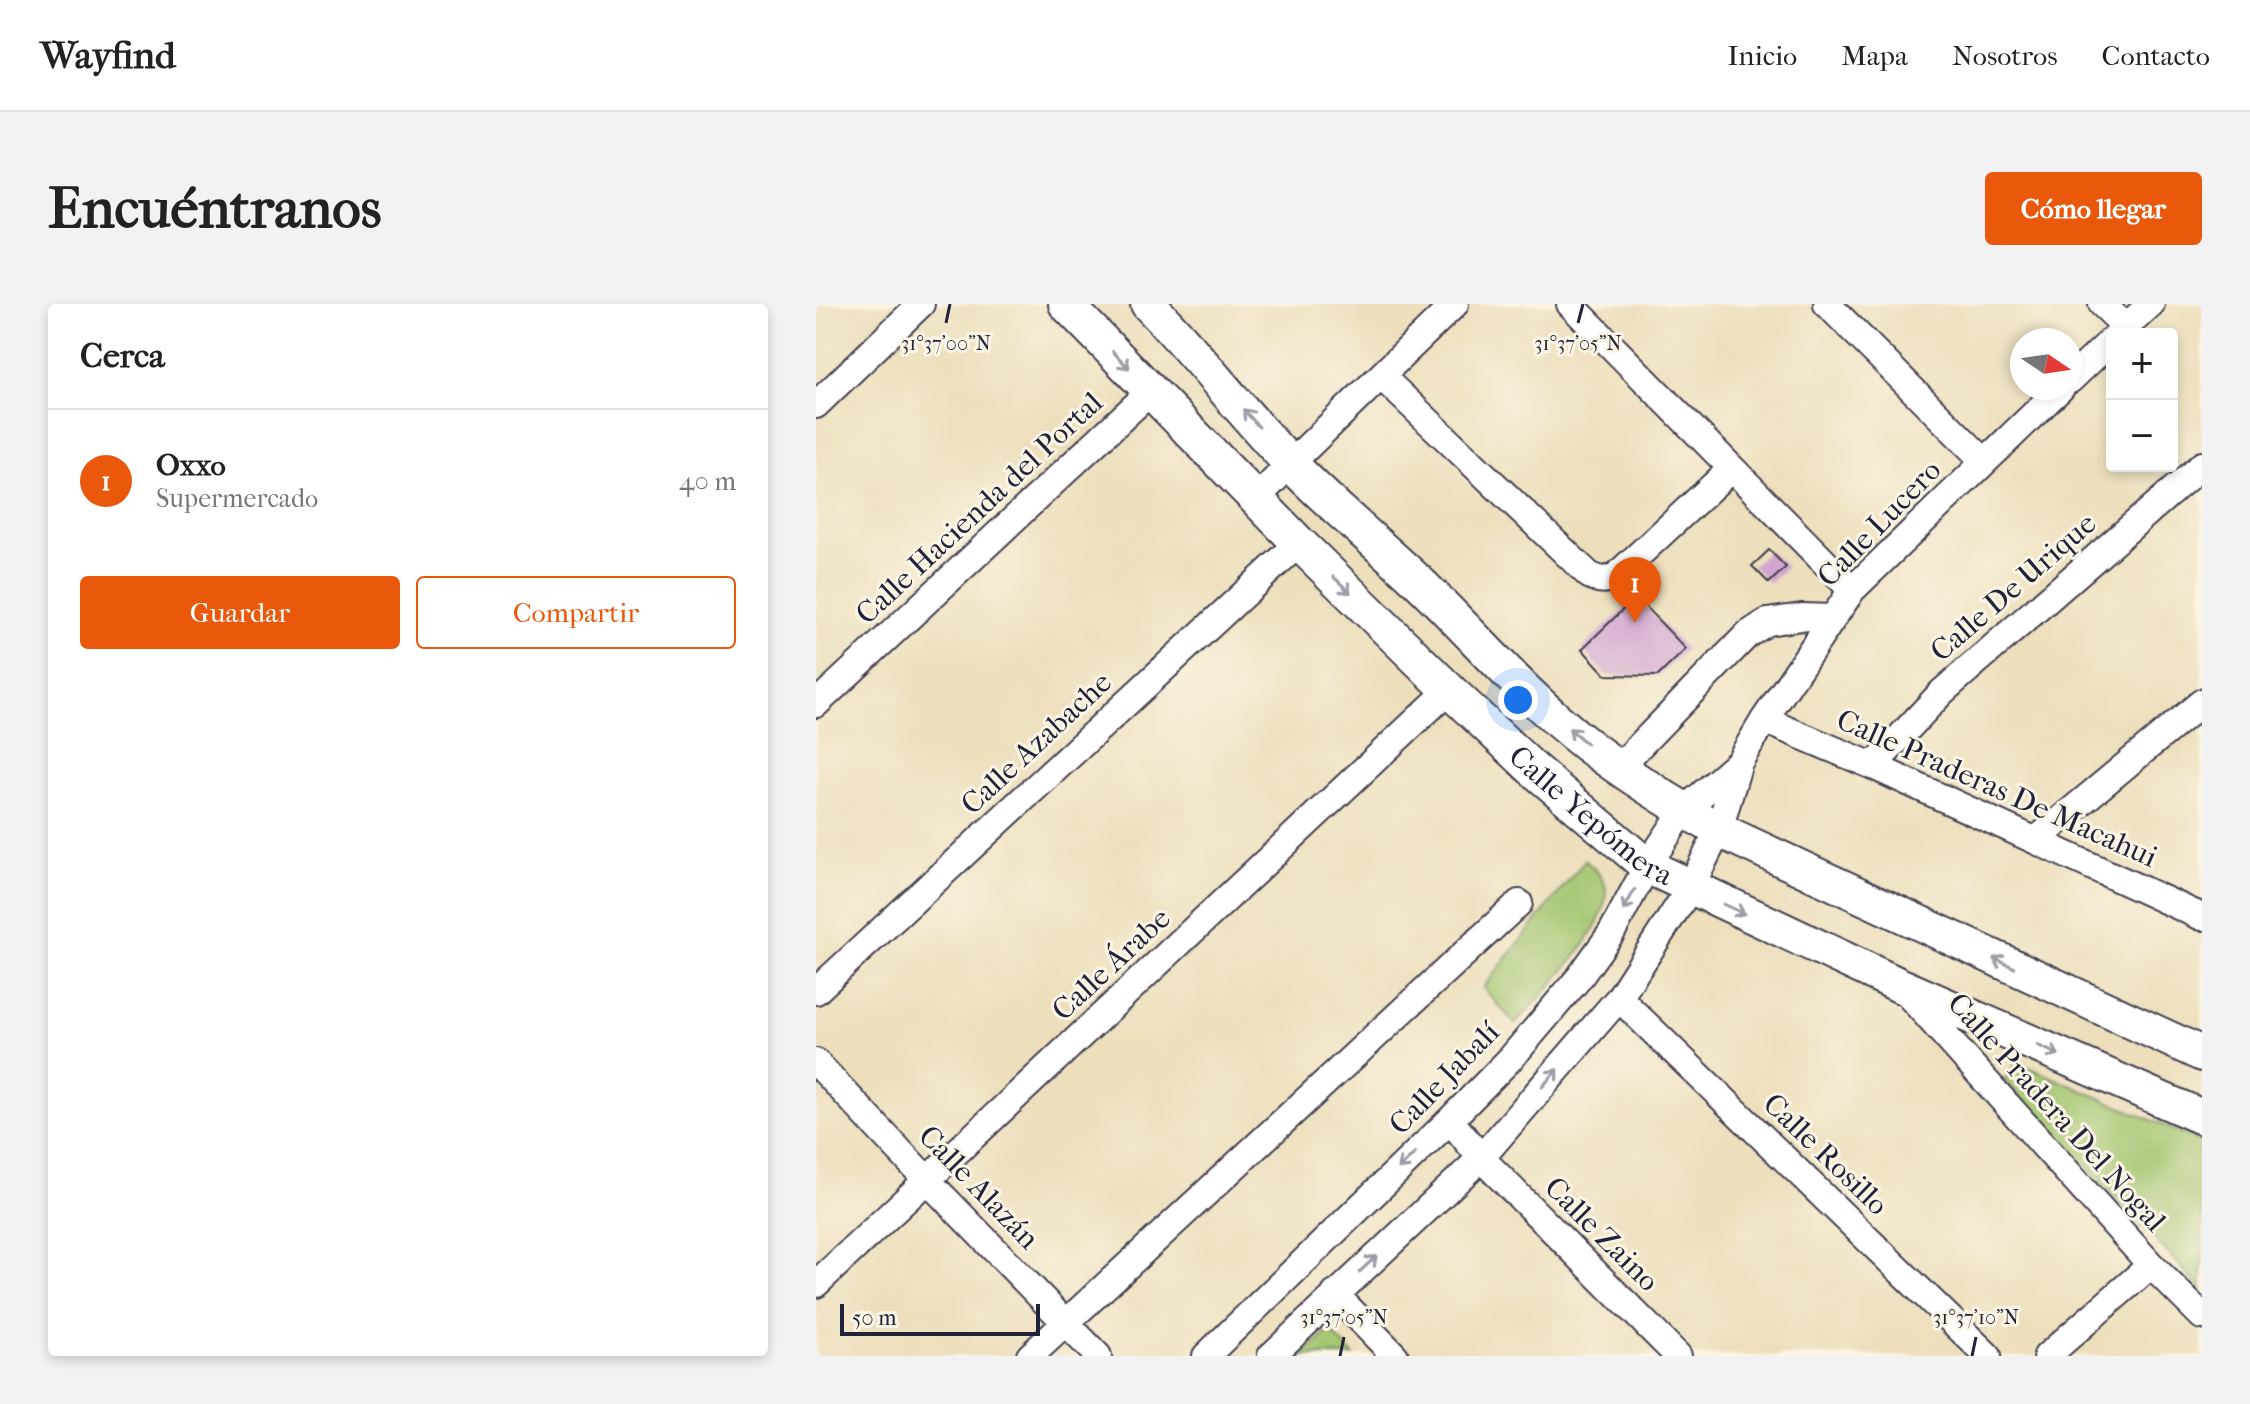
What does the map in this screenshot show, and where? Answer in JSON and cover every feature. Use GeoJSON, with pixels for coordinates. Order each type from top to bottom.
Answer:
{"type":"FeatureCollection","features":[{"type":"Feature","properties":{"kind":"main road","name":"Calle Yepómera"},"geometry":{"type":"LineString","coordinates":[[1066,304],[1299,543],[1449,690],[1533,769],[1647,866],[1899,985],[2202,1117]]}},
{"type":"Feature","properties":{"kind":"main road","name":"Calle Yepómera"},"geometry":{"type":"LineString","coordinates":[[1148,304],[1291,463],[1531,694],[1584,742],[1619,767],[1719,830],[2202,1054]]}},
{"type":"Feature","properties":{"kind":"street"},"geometry":{"type":"LineString","coordinates":[[816,405],[921,304]]}},
{"type":"Feature","properties":{"kind":"street"},"geometry":{"type":"LineString","coordinates":[[1256,499],[1455,304]]}},
{"type":"Feature","properties":{"kind":"street"},"geometry":{"type":"LineString","coordinates":[[1570,304],[1852,590]]}},
{"type":"Feature","properties":{"kind":"street"},"geometry":{"type":"LineString","coordinates":[[1827,304],[1984,461]]}},
{"type":"Feature","properties":{"kind":"street"},"geometry":{"type":"LineString","coordinates":[[2102,304],[2116,328]]}},
{"type":"Feature","properties":{"kind":"street"},"geometry":{"type":"LineString","coordinates":[[2125,328],[2151,304]]}},
{"type":"Feature","properties":{"kind":"street"},"geometry":{"type":"LineString","coordinates":[[2082,369],[2106,346]]}},
{"type":"Feature","properties":{"kind":"street"},"geometry":{"type":"LineString","coordinates":[[1381,376],[1589,575],[1598,579],[1616,576],[1731,469]]}},
{"type":"Feature","properties":{"kind":"street","name":"Calle Hacienda del Portal"},"geometry":{"type":"LineString","coordinates":[[816,704],[1151,391]]}},
{"type":"Feature","properties":{"kind":"street","name":"Calle Lucero"},"geometry":{"type":"LineString","coordinates":[[1719,830],[1739,762],[1852,590],[2048,400]]}},
{"type":"Feature","properties":{"kind":"street","name":"Calle De Urique"},"geometry":{"type":"LineString","coordinates":[[1873,766],[1942,692],[2202,465]]}},
{"type":"Feature","properties":{"kind":"street","name":"Calle Azabache"},"geometry":{"type":"LineString","coordinates":[[816,991],[1299,543]]}},
{"type":"Feature","properties":{"kind":"street"},"geometry":{"type":"LineString","coordinates":[[1619,767],[1747,635],[1767,622],[1802,617],[1833,618]]}},
{"type":"Feature","properties":{"kind":"street","name":"Calle Árabe"},"geometry":{"type":"LineString","coordinates":[[816,1284],[1449,690]]}},
{"type":"Feature","properties":{"kind":"street"},"geometry":{"type":"LineString","coordinates":[[2036,840],[2202,702]]}},
{"type":"Feature","properties":{"kind":"street","name":"Calle Praderas De Macahui"},"geometry":{"type":"LineString","coordinates":[[1764,720],[1873,766],[2202,917]]}},
{"type":"Feature","properties":{"kind":"street","name":"Calle Lucero"},"geometry":{"type":"LineString","coordinates":[[1684,810],[1739,762]]}},
{"type":"Feature","properties":{"kind":"street","name":"Calle Jabalí"},"geometry":{"type":"LineString","coordinates":[[1206,1356],[1512,1057],[1579,978],[1612,932],[1647,866],[1684,810]]}},
{"type":"Feature","properties":{"kind":"street"},"geometry":{"type":"LineString","coordinates":[[1271,1356],[1481,1158],[1619,998],[1690,888],[1719,830]]}},
{"type":"Feature","properties":{"kind":"street"},"geometry":{"type":"LineString","coordinates":[[1030,1356],[1519,903]]}},
{"type":"Feature","properties":{"kind":"street","name":"Calle Pradera Del Nogal"},"geometry":{"type":"LineString","coordinates":[[1899,985],[2151,1265],[2202,1316]]}},
{"type":"Feature","properties":{"kind":"street","name":"Calle Rosillo"},"geometry":{"type":"LineString","coordinates":[[1619,998],[1988,1356]]}},
{"type":"Feature","properties":{"kind":"street","name":"Calle Alazán"},"geometry":{"type":"LineString","coordinates":[[816,1062],[1098,1356]]}},
{"type":"Feature","properties":{"kind":"street","name":"Calle Zaino"},"geometry":{"type":"LineString","coordinates":[[1450,1120],[1481,1158],[1678,1356]]}},
{"type":"Feature","properties":{"kind":"street"},"geometry":{"type":"LineString","coordinates":[[2047,1356],[2151,1265]]}},
{"type":"Feature","properties":{"kind":"street"},"geometry":{"type":"LineString","coordinates":[[1335,1294],[1395,1356]]}},
{"type":"Feature","properties":{"kind":"green space"},"geometry":{"type":"Polygon","coordinates":[[[1585,860],[1605,884],[1605,901],[1599,919],[1558,978],[1515,1024],[1483,988],[1585,860]]]}},
{"type":"Feature","properties":{"kind":"green space"},"geometry":{"type":"Polygon","coordinates":[[[2017,1062],[2202,1142],[2202,1289],[2004,1080],[2017,1062]]]}},
{"type":"Feature","properties":{"kind":"green space"},"geometry":{"type":"Polygon","coordinates":[[[1330,1330],[1354,1356],[1303,1356],[1330,1330]]]}},
{"type":"Feature","properties":{"kind":"building"},"geometry":{"type":"Polygon","coordinates":[[[1769,550],[1786,567],[1769,583],[1752,566],[1769,550]]]}},
{"type":"Feature","properties":{"kind":"building"},"geometry":{"type":"Polygon","coordinates":[[[1636,597],[1686,649],[1658,676],[1606,675],[1582,649],[1636,597]]]}},
{"type":"Feature","properties":{"kind":"place","name":"Oxxo"},"geometry":{"type":"Point","coordinates":[1635,623]}}]}
